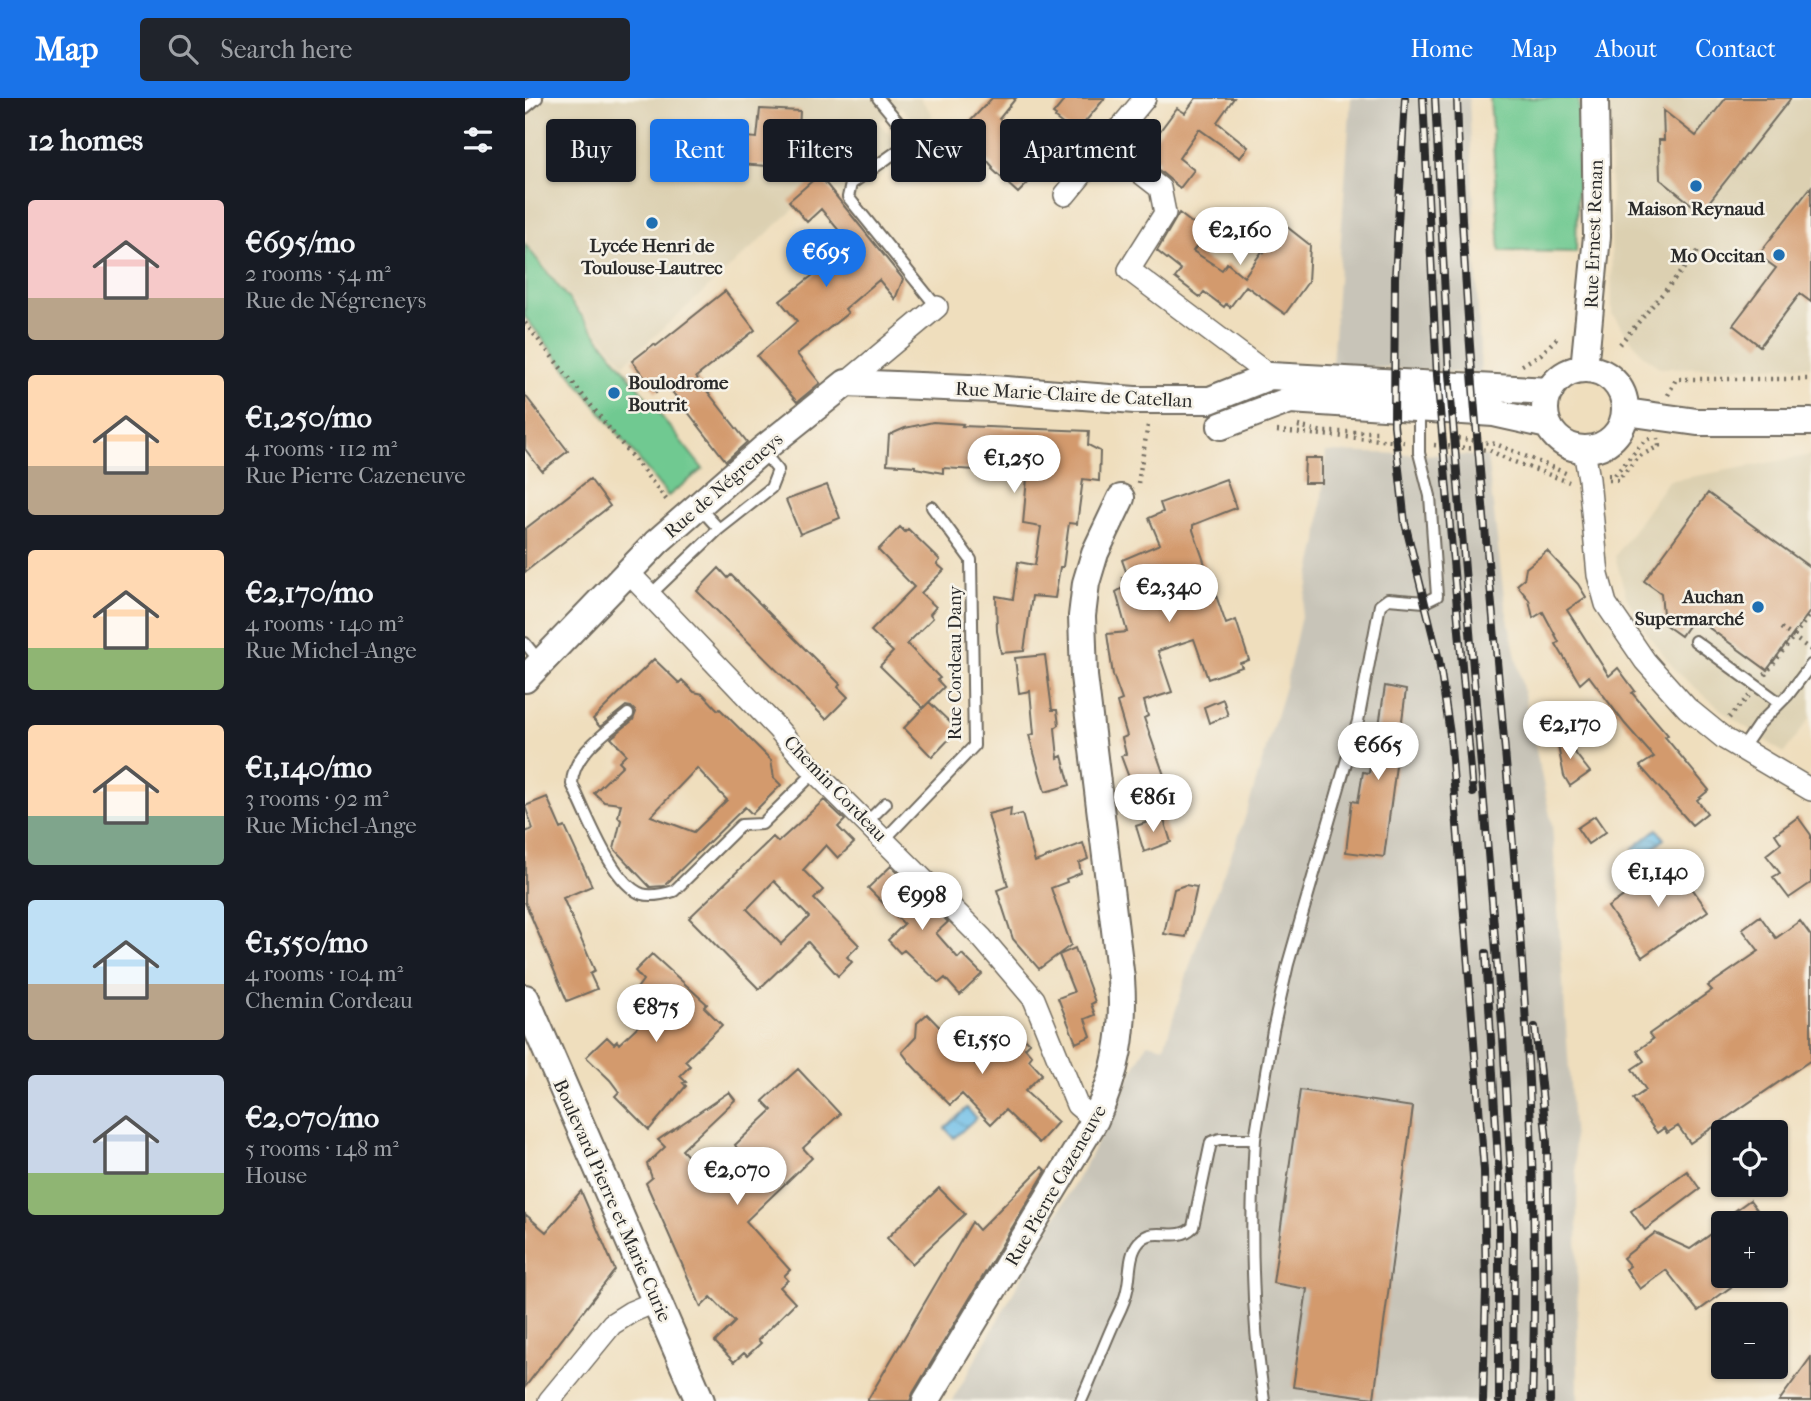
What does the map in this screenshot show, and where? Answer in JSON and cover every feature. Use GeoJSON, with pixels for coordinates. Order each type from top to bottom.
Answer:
{"type":"FeatureCollection","features":[{"type":"Feature","properties":{"kind":"main road","name":"Boulevard Pierre et Marie Curie"},"geometry":{"type":"LineString","coordinates":[[525,999],[700,1401]]}},
{"type":"Feature","properties":{"kind":"street"},"geometry":{"type":"LineString","coordinates":[[1128,119],[1145,98]]}},
{"type":"Feature","properties":{"kind":"street","name":"Rue Ernest Renan"},"geometry":{"type":"LineString","coordinates":[[1584,369],[1597,236],[1595,98]]}},
{"type":"Feature","properties":{"kind":"street"},"geometry":{"type":"LineString","coordinates":[[1065,195],[1076,182]]}},
{"type":"Feature","properties":{"kind":"street"},"geometry":{"type":"LineString","coordinates":[[1152,182],[1160,188],[1165,213],[1129,270],[1270,376]]}},
{"type":"Feature","properties":{"kind":"street","name":"Rue de Négreneys"},"geometry":{"type":"LineString","coordinates":[[530,662],[762,450],[937,307]]}},
{"type":"Feature","properties":{"kind":"street"},"geometry":{"type":"LineString","coordinates":[[1584,369],[1595,370],[1614,381],[1625,401],[1626,412],[1617,435],[1608,443],[1584,450],[1562,442],[1548,425],[1546,402],[1550,391],[1564,376],[1584,369]]}},
{"type":"Feature","properties":{"kind":"street","name":"Rue Marie-Claire de Catellan"},"geometry":{"type":"LineString","coordinates":[[846,383],[993,389],[1135,400],[1210,400],[1270,376],[1550,391]]}},
{"type":"Feature","properties":{"kind":"street"},"geometry":{"type":"LineString","coordinates":[[1221,426],[1290,400],[1494,413],[1548,425]]}},
{"type":"Feature","properties":{"kind":"street"},"geometry":{"type":"LineString","coordinates":[[1626,412],[1697,422],[1811,422]]}},
{"type":"Feature","properties":{"kind":"street"},"geometry":{"type":"LineString","coordinates":[[1584,450],[1598,575],[1606,604],[1646,661],[1687,708],[1725,739],[1810,786]]}},
{"type":"Feature","properties":{"kind":"street","name":"Rue Pierre Cazeneuve"},"geometry":{"type":"LineString","coordinates":[[926,1401],[1095,1120],[1109,1089],[1118,1056],[1123,1006],[1084,676],[1082,617],[1086,583],[1095,553],[1129,493]]}},
{"type":"Feature","properties":{"kind":"street","name":"Chemin Cordeau"},"geometry":{"type":"LineString","coordinates":[[627,571],[815,772],[982,938],[1034,999],[1077,1105],[1095,1120]]}},
{"type":"Feature","properties":{"kind":"street"},"geometry":{"type":"LineString","coordinates":[[549,1401],[612,1324],[657,1301]]}},
{"type":"Feature","properties":{"kind":"lane"},"geometry":{"type":"LineString","coordinates":[[525,108],[537,98]]}},
{"type":"Feature","properties":{"kind":"lane"},"geometry":{"type":"LineString","coordinates":[[878,98],[913,140],[851,184],[848,197],[937,307]]}},
{"type":"Feature","properties":{"kind":"lane"},"geometry":{"type":"LineString","coordinates":[[1264,1401],[1252,1270],[1251,1218],[1255,1139],[1273,1030],[1288,964],[1358,721],[1380,605],[1388,599],[1425,602],[1437,596],[1430,496],[1419,453],[1419,408]]}},
{"type":"Feature","properties":{"kind":"lane"},"geometry":{"type":"LineString","coordinates":[[650,595],[719,529],[771,488],[778,470],[762,450]]}},
{"type":"Feature","properties":{"kind":"lane","name":"Rue Cordeau Dany"},"geometry":{"type":"LineString","coordinates":[[885,839],[974,746],[971,560],[932,507]]}},
{"type":"Feature","properties":{"kind":"lane"},"geometry":{"type":"LineString","coordinates":[[690,513],[719,529]]}},
{"type":"Feature","properties":{"kind":"lane"},"geometry":{"type":"LineString","coordinates":[[1695,642],[1780,703]]}},
{"type":"Feature","properties":{"kind":"lane"},"geometry":{"type":"LineString","coordinates":[[1742,749],[1759,724],[1811,665]]}},
{"type":"Feature","properties":{"kind":"lane"},"geometry":{"type":"LineString","coordinates":[[628,714],[589,748],[577,763],[572,772],[572,784],[612,867],[622,881],[641,894],[674,891],[741,825],[762,824],[815,772]]}},
{"type":"Feature","properties":{"kind":"lane"},"geometry":{"type":"LineString","coordinates":[[867,821],[886,803]]}},
{"type":"Feature","properties":{"kind":"lane"},"geometry":{"type":"LineString","coordinates":[[1081,1401],[1127,1293],[1132,1255],[1136,1246],[1154,1233],[1178,1235],[1193,1227],[1211,1142],[1220,1139],[1255,1139]]}},
{"type":"Feature","properties":{"kind":"path"},"geometry":{"type":"LineString","coordinates":[[1620,344],[1701,248]]}},
{"type":"Feature","properties":{"kind":"path"},"geometry":{"type":"LineString","coordinates":[[525,323],[690,513]]}},
{"type":"Feature","properties":{"kind":"path"},"geometry":{"type":"LineString","coordinates":[[1516,368],[1541,354],[1559,336]]}},
{"type":"Feature","properties":{"kind":"path"},"geometry":{"type":"LineString","coordinates":[[1663,404],[1676,379],[1811,379]]}},
{"type":"Feature","properties":{"kind":"path"},"geometry":{"type":"LineString","coordinates":[[1129,493],[1148,425]]}},
{"type":"Feature","properties":{"kind":"path"},"geometry":{"type":"LineString","coordinates":[[1274,431],[1489,450],[1569,482],[1615,475],[1642,443],[1657,433],[1665,432]]}},
{"type":"Feature","properties":{"kind":"path"},"geometry":{"type":"LineString","coordinates":[[1509,460],[1511,452],[1572,476],[1618,480],[1638,457],[1659,446],[1657,433]]}},
{"type":"Feature","properties":{"kind":"path"},"geometry":{"type":"LineString","coordinates":[[1781,628],[1811,650]]}},
{"type":"Feature","properties":{"kind":"shaded area","name":"Lycée Henri de Toulouse-Lautrec"},"geometry":{"type":"Polygon","coordinates":[[[525,98],[920,98],[933,115],[928,119],[912,119],[901,107],[879,122],[891,137],[891,168],[877,180],[877,119],[763,119],[763,182],[824,182],[624,364],[525,241],[525,98]]]}},
{"type":"Feature","properties":{"kind":"shaded area"},"geometry":{"type":"Polygon","coordinates":[[[1351,98],[1469,98],[1481,374],[1332,365],[1351,98]]]}},
{"type":"Feature","properties":{"kind":"shaded area"},"geometry":{"type":"Polygon","coordinates":[[[1610,98],[1811,98],[1811,366],[1660,368],[1642,354],[1612,314],[1610,98]]]}},
{"type":"Feature","properties":{"kind":"shaded area","name":"Lycée Henri de Toulouse-Lautrec"},"geometry":{"type":"Polygon","coordinates":[[[828,182],[875,182],[849,205],[828,182]]]}},
{"type":"Feature","properties":{"kind":"shaded area"},"geometry":{"type":"Polygon","coordinates":[[[1326,452],[1487,456],[1505,605],[1552,825],[1577,1185],[1578,1401],[952,1401],[1088,1160],[1147,1043],[1164,1047],[1199,937],[1243,824],[1285,687],[1318,541],[1326,452]]]}},
{"type":"Feature","properties":{"kind":"shaded area"},"geometry":{"type":"Polygon","coordinates":[[[1811,455],[1811,717],[1784,753],[1726,714],[1676,671],[1642,626],[1626,596],[1615,556],[1668,481],[1811,455]]]}},
{"type":"Feature","properties":{"kind":"green space"},"geometry":{"type":"Polygon","coordinates":[[[1490,98],[1579,98],[1576,252],[1500,251],[1490,98]]]}},
{"type":"Feature","properties":{"kind":"green space","name":"Boulodrome Boutrit"},"geometry":{"type":"Polygon","coordinates":[[[525,244],[703,469],[668,496],[525,317],[525,244]]]}},
{"type":"Feature","properties":{"kind":"water"},"geometry":{"type":"Polygon","coordinates":[[[1657,829],[1664,839],[1641,858],[1633,848],[1657,829]]]}},
{"type":"Feature","properties":{"kind":"water"},"geometry":{"type":"Polygon","coordinates":[[[967,1108],[976,1118],[954,1138],[945,1128],[967,1108]]]}},
{"type":"Feature","properties":{"kind":"building"},"geometry":{"type":"Polygon","coordinates":[[[992,98],[1016,98],[999,119],[1000,176],[986,159],[986,119],[972,119],[992,98]]]}},
{"type":"Feature","properties":{"kind":"building"},"geometry":{"type":"Polygon","coordinates":[[[1066,98],[1105,98],[1088,119],[1056,119],[1053,114],[1066,98]]]}},
{"type":"Feature","properties":{"kind":"building"},"geometry":{"type":"Polygon","coordinates":[[[1196,98],[1234,98],[1217,122],[1248,147],[1240,158],[1199,129],[1179,158],[1194,170],[1180,188],[1161,172],[1161,130],[1177,108],[1185,113],[1196,98]]]}},
{"type":"Feature","properties":{"kind":"building"},"geometry":{"type":"Polygon","coordinates":[[[1726,98],[1791,98],[1701,212],[1660,179],[1659,140],[1664,140],[1663,110],[1696,136],[1726,98]]]}},
{"type":"Feature","properties":{"kind":"building"},"geometry":{"type":"Polygon","coordinates":[[[760,109],[800,111],[800,119],[763,119],[763,166],[749,165],[749,137],[757,138],[760,109]]]}},
{"type":"Feature","properties":{"kind":"building"},"geometry":{"type":"Polygon","coordinates":[[[811,182],[825,182],[903,279],[895,299],[879,280],[845,309],[848,313],[797,354],[820,383],[797,402],[757,356],[797,321],[780,301],[817,272],[813,268],[847,240],[821,209],[807,222],[789,201],[811,182]]]}},
{"type":"Feature","properties":{"kind":"building"},"geometry":{"type":"Polygon","coordinates":[[[1006,182],[1029,182],[1018,193],[1006,182]]]}},
{"type":"Feature","properties":{"kind":"building"},"geometry":{"type":"Polygon","coordinates":[[[1811,187],[1811,302],[1800,294],[1760,346],[1733,325],[1776,268],[1758,255],[1811,187]]]}},
{"type":"Feature","properties":{"kind":"building"},"geometry":{"type":"Polygon","coordinates":[[[1179,213],[1206,234],[1193,251],[1222,270],[1227,263],[1244,277],[1282,223],[1310,245],[1308,282],[1285,314],[1246,286],[1230,307],[1226,304],[1224,307],[1204,292],[1200,297],[1175,278],[1181,270],[1157,251],[1179,213]]]}},
{"type":"Feature","properties":{"kind":"building"},"geometry":{"type":"Polygon","coordinates":[[[725,291],[755,330],[696,377],[747,442],[726,461],[666,384],[656,392],[632,361],[654,344],[656,346],[725,291]]]}},
{"type":"Feature","properties":{"kind":"building"},"geometry":{"type":"Polygon","coordinates":[[[525,395],[568,451],[542,471],[525,449],[525,395]]]}},
{"type":"Feature","properties":{"kind":"building"},"geometry":{"type":"Polygon","coordinates":[[[933,422],[963,424],[962,426],[1089,431],[1088,445],[1100,451],[1099,481],[1083,479],[1077,524],[1069,523],[1063,567],[1060,567],[1055,598],[1032,596],[1024,651],[1001,653],[996,596],[1013,599],[1018,562],[1035,565],[1041,527],[1023,524],[1028,466],[994,464],[994,471],[943,468],[943,473],[915,466],[887,464],[889,435],[905,428],[933,422]]]}},
{"type":"Feature","properties":{"kind":"building"},"geometry":{"type":"Polygon","coordinates":[[[1305,458],[1322,458],[1322,483],[1304,483],[1305,458]]]}},
{"type":"Feature","properties":{"kind":"building"},"geometry":{"type":"Polygon","coordinates":[[[590,479],[610,506],[525,572],[525,529],[590,479]]]}},
{"type":"Feature","properties":{"kind":"building"},"geometry":{"type":"Polygon","coordinates":[[[1226,479],[1236,508],[1193,525],[1193,530],[1226,624],[1236,620],[1249,660],[1240,663],[1242,667],[1208,679],[1194,639],[1158,651],[1172,692],[1144,701],[1148,716],[1144,718],[1166,781],[1169,780],[1176,797],[1156,803],[1151,786],[1134,791],[1121,756],[1126,754],[1122,738],[1127,736],[1117,702],[1122,700],[1113,675],[1107,634],[1127,632],[1116,592],[1126,586],[1122,578],[1128,577],[1122,560],[1160,544],[1149,518],[1163,512],[1160,503],[1226,479]]]}},
{"type":"Feature","properties":{"kind":"building"},"geometry":{"type":"Polygon","coordinates":[[[827,485],[840,518],[800,534],[786,500],[827,485]]]}},
{"type":"Feature","properties":{"kind":"building"},"geometry":{"type":"Polygon","coordinates":[[[1708,493],[1811,568],[1811,610],[1767,670],[1694,617],[1681,636],[1664,624],[1661,593],[1644,581],[1708,493]]]}},
{"type":"Feature","properties":{"kind":"building"},"geometry":{"type":"Polygon","coordinates":[[[900,527],[905,532],[908,529],[940,560],[937,564],[944,570],[921,593],[936,607],[930,614],[933,618],[907,644],[940,678],[937,680],[944,687],[923,708],[880,666],[893,652],[871,631],[914,587],[878,550],[900,527]]]}},
{"type":"Feature","properties":{"kind":"building"},"geometry":{"type":"Polygon","coordinates":[[[1547,551],[1578,584],[1586,597],[1567,610],[1609,676],[1618,668],[1635,691],[1632,693],[1709,790],[1697,800],[1707,813],[1692,825],[1640,766],[1654,757],[1589,676],[1580,684],[1556,644],[1559,642],[1543,612],[1533,618],[1529,600],[1517,585],[1524,579],[1526,568],[1547,551]]]}},
{"type":"Feature","properties":{"kind":"building"},"geometry":{"type":"Polygon","coordinates":[[[719,568],[728,578],[731,575],[840,684],[838,687],[848,697],[826,719],[697,591],[719,568]]]}},
{"type":"Feature","properties":{"kind":"building"},"geometry":{"type":"Polygon","coordinates":[[[1045,655],[1052,710],[1057,710],[1059,725],[1055,728],[1058,758],[1062,756],[1070,785],[1045,792],[1029,735],[1034,734],[1030,691],[1019,693],[1015,658],[1045,655]]]}},
{"type":"Feature","properties":{"kind":"building"},"geometry":{"type":"Polygon","coordinates":[[[654,659],[679,683],[682,680],[694,692],[703,694],[720,709],[771,760],[774,778],[781,785],[752,814],[745,807],[664,886],[650,887],[614,849],[621,820],[618,817],[621,804],[604,802],[594,793],[623,765],[619,761],[626,754],[611,738],[633,720],[636,712],[626,706],[600,727],[593,719],[654,659]],[[697,768],[651,816],[694,832],[727,800],[697,768]]]}},
{"type":"Feature","properties":{"kind":"building"},"geometry":{"type":"Polygon","coordinates":[[[1385,686],[1406,690],[1384,857],[1346,852],[1352,801],[1358,802],[1363,772],[1369,773],[1373,739],[1377,739],[1385,686]]]}},
{"type":"Feature","properties":{"kind":"building"},"geometry":{"type":"Polygon","coordinates":[[[1223,699],[1228,716],[1209,723],[1204,707],[1223,699]]]}},
{"type":"Feature","properties":{"kind":"building"},"geometry":{"type":"Polygon","coordinates":[[[929,702],[958,730],[932,757],[904,728],[929,702]]]}},
{"type":"Feature","properties":{"kind":"building"},"geometry":{"type":"Polygon","coordinates":[[[1554,726],[1590,772],[1570,786],[1564,776],[1554,726]]]}},
{"type":"Feature","properties":{"kind":"building"},"geometry":{"type":"Polygon","coordinates":[[[547,797],[561,829],[565,827],[592,886],[563,898],[595,971],[590,974],[597,989],[567,1001],[525,902],[525,832],[533,829],[525,806],[547,797]]]}},
{"type":"Feature","properties":{"kind":"building"},"geometry":{"type":"Polygon","coordinates":[[[824,800],[845,820],[838,827],[854,843],[838,858],[826,845],[803,870],[823,890],[814,899],[859,945],[847,957],[852,962],[838,976],[808,942],[759,989],[689,918],[773,837],[778,842],[824,800]],[[774,881],[747,909],[781,944],[809,917],[774,881]]]}},
{"type":"Feature","properties":{"kind":"building"},"geometry":{"type":"Polygon","coordinates":[[[1011,808],[1010,817],[1022,814],[1035,862],[1083,843],[1088,859],[1079,863],[1081,873],[1051,888],[1071,945],[1039,969],[1013,939],[997,890],[1008,886],[988,814],[1011,808]]]}},
{"type":"Feature","properties":{"kind":"building"},"geometry":{"type":"Polygon","coordinates":[[[1595,816],[1606,832],[1588,844],[1577,828],[1595,816]]]}},
{"type":"Feature","properties":{"kind":"building"},"geometry":{"type":"Polygon","coordinates":[[[1163,817],[1171,842],[1144,852],[1136,826],[1163,817]]]}},
{"type":"Feature","properties":{"kind":"building"},"geometry":{"type":"Polygon","coordinates":[[[1798,817],[1811,835],[1811,883],[1789,898],[1773,877],[1780,873],[1766,855],[1781,843],[1775,834],[1798,817]]]}},
{"type":"Feature","properties":{"kind":"building"},"geometry":{"type":"Polygon","coordinates":[[[1673,861],[1708,911],[1642,957],[1608,907],[1673,861]]]}},
{"type":"Feature","properties":{"kind":"building"},"geometry":{"type":"Polygon","coordinates":[[[891,866],[948,922],[936,933],[958,958],[962,954],[982,974],[960,995],[945,978],[939,983],[904,950],[900,953],[888,940],[904,924],[868,888],[891,866]]]}},
{"type":"Feature","properties":{"kind":"building"},"geometry":{"type":"Polygon","coordinates":[[[1185,885],[1197,887],[1186,937],[1164,934],[1174,889],[1185,885]]]}},
{"type":"Feature","properties":{"kind":"building"},"geometry":{"type":"Polygon","coordinates":[[[1760,916],[1776,938],[1800,921],[1811,936],[1811,1060],[1724,1120],[1711,1120],[1711,1129],[1690,1143],[1678,1126],[1667,1133],[1664,1128],[1657,1133],[1633,1099],[1646,1090],[1632,1069],[1644,1061],[1637,1051],[1653,1039],[1649,1034],[1712,990],[1708,986],[1759,951],[1742,929],[1760,916]]]}},
{"type":"Feature","properties":{"kind":"building"},"geometry":{"type":"Polygon","coordinates":[[[1075,948],[1095,1002],[1091,1004],[1095,1015],[1085,1019],[1091,1036],[1076,1043],[1058,998],[1074,992],[1059,955],[1075,948]]]}},
{"type":"Feature","properties":{"kind":"building"},"geometry":{"type":"Polygon","coordinates":[[[652,954],[707,1004],[704,1007],[722,1025],[685,1061],[690,1066],[680,1076],[686,1086],[649,1130],[615,1096],[619,1092],[586,1057],[607,1037],[614,1044],[617,1041],[619,1044],[652,1013],[633,994],[643,980],[635,971],[652,954]]]}},
{"type":"Feature","properties":{"kind":"building"},"geometry":{"type":"Polygon","coordinates":[[[927,1014],[975,1064],[1014,1028],[1030,1043],[1025,1048],[1032,1056],[1029,1060],[1042,1074],[1025,1091],[1058,1122],[1039,1143],[1005,1110],[991,1124],[962,1094],[950,1105],[911,1064],[902,1052],[916,1037],[917,1023],[927,1014]]]}},
{"type":"Feature","properties":{"kind":"building"},"geometry":{"type":"Polygon","coordinates":[[[798,1069],[840,1114],[803,1148],[812,1158],[746,1221],[790,1270],[784,1276],[788,1280],[780,1287],[795,1303],[758,1340],[761,1343],[747,1356],[744,1353],[734,1362],[715,1342],[735,1322],[711,1297],[701,1307],[646,1183],[652,1178],[647,1164],[665,1147],[658,1140],[729,1092],[735,1100],[682,1150],[707,1176],[772,1110],[763,1101],[798,1069]]]}},
{"type":"Feature","properties":{"kind":"building"},"geometry":{"type":"Polygon","coordinates":[[[1300,1090],[1413,1107],[1374,1398],[1293,1387],[1307,1289],[1273,1283],[1300,1090]]]}},
{"type":"Feature","properties":{"kind":"building"},"geometry":{"type":"Polygon","coordinates":[[[1042,1167],[1046,1171],[910,1401],[867,1401],[972,1222],[979,1230],[1042,1167]]]}},
{"type":"Feature","properties":{"kind":"building"},"geometry":{"type":"Polygon","coordinates":[[[1687,1171],[1700,1189],[1645,1230],[1631,1211],[1687,1171]]]}},
{"type":"Feature","properties":{"kind":"building"},"geometry":{"type":"Polygon","coordinates":[[[939,1188],[965,1214],[912,1264],[887,1238],[939,1188]]]}},
{"type":"Feature","properties":{"kind":"building"},"geometry":{"type":"Polygon","coordinates":[[[581,1191],[615,1270],[525,1387],[525,1214],[546,1232],[581,1191]]]}},
{"type":"Feature","properties":{"kind":"building"},"geometry":{"type":"Polygon","coordinates":[[[1750,1200],[1758,1211],[1735,1211],[1750,1200]]]}},
{"type":"Feature","properties":{"kind":"building"},"geometry":{"type":"Polygon","coordinates":[[[1655,1233],[1690,1249],[1711,1234],[1711,1288],[1730,1288],[1698,1311],[1666,1270],[1640,1289],[1626,1269],[1630,1266],[1623,1258],[1655,1233]]]}},
{"type":"Feature","properties":{"kind":"building"},"geometry":{"type":"Polygon","coordinates":[[[1811,1357],[1811,1401],[1779,1401],[1811,1357]]]}},
{"type":"Feature","properties":{"kind":"railway"},"geometry":{"type":"LineString","coordinates":[[1405,98],[1395,278],[1394,425],[1405,523],[1439,660],[1450,734],[1484,1171],[1486,1288],[1483,1401]]}},
{"type":"Feature","properties":{"kind":"railway"},"geometry":{"type":"LineString","coordinates":[[1423,98],[1437,375],[1473,793]]}},
{"type":"Feature","properties":{"kind":"railway"},"geometry":{"type":"LineString","coordinates":[[1435,98],[1449,374],[1503,1036],[1514,1229],[1513,1401]]}},
{"type":"Feature","properties":{"kind":"railway"},"geometry":{"type":"LineString","coordinates":[[1457,98],[1464,261],[1476,424],[1505,749],[1529,1075],[1534,1238],[1532,1401]]}},
{"type":"Feature","properties":{"kind":"railway"},"geometry":{"type":"LineString","coordinates":[[1486,953],[1499,1179],[1499,1401]]}},
{"type":"Feature","properties":{"kind":"railway"},"geometry":{"type":"LineString","coordinates":[[1535,1027],[1547,1142],[1550,1401]]}},
{"type":"Feature","properties":{"kind":"place","name":"Maison Reynaud"},"geometry":{"type":"Point","coordinates":[1696,186]}},
{"type":"Feature","properties":{"kind":"place","name":"Lycée Henri de Toulouse-Lautrec"},"geometry":{"type":"Point","coordinates":[652,223]}},
{"type":"Feature","properties":{"kind":"place","name":"Mo Occitan"},"geometry":{"type":"Point","coordinates":[1779,255]}},
{"type":"Feature","properties":{"kind":"place","name":"Boulodrome Boutrit"},"geometry":{"type":"Point","coordinates":[614,393]}},
{"type":"Feature","properties":{"kind":"place","name":"Auchan Supermarché"},"geometry":{"type":"Point","coordinates":[1758,607]}}]}
